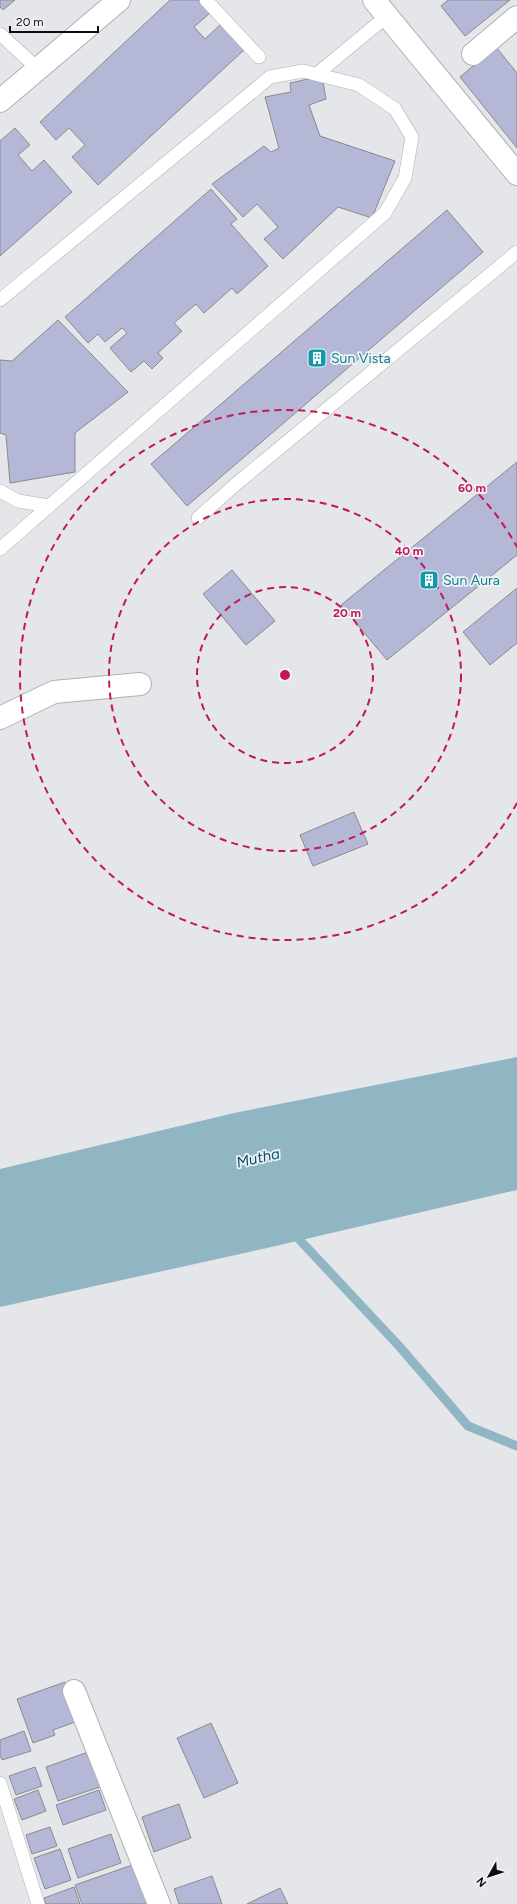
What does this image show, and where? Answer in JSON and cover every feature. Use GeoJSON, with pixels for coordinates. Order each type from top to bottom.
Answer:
{"type":"FeatureCollection","features":[{"type":"Feature","properties":{"kind":"street"},"geometry":{"type":"LineString","coordinates":[[0,102],[119,0]]}},
{"type":"Feature","properties":{"kind":"street"},"geometry":{"type":"LineString","coordinates":[[380,8],[517,174]]}},
{"type":"Feature","properties":{"kind":"street"},"geometry":{"type":"LineString","coordinates":[[473,54],[516,19]]}},
{"type":"Feature","properties":{"kind":"street"},"geometry":{"type":"LineString","coordinates":[[0,718],[54,692],[140,684]]}},
{"type":"Feature","properties":{"kind":"street"},"geometry":{"type":"LineString","coordinates":[[74,1691],[159,1904]]}},
{"type":"Feature","properties":{"kind":"lane"},"geometry":{"type":"LineString","coordinates":[[206,0],[259,56]]}},
{"type":"Feature","properties":{"kind":"lane"},"geometry":{"type":"LineString","coordinates":[[317,74],[380,8]]}},
{"type":"Feature","properties":{"kind":"lane"},"geometry":{"type":"LineString","coordinates":[[0,34],[38,69]]}},
{"type":"Feature","properties":{"kind":"lane"},"geometry":{"type":"LineString","coordinates":[[0,300],[270,77],[303,71],[358,85],[395,108],[412,137],[405,178],[385,213],[0,549]]}},
{"type":"Feature","properties":{"kind":"lane"},"geometry":{"type":"LineString","coordinates":[[198,518],[236,484],[517,252]]}},
{"type":"Feature","properties":{"kind":"lane"},"geometry":{"type":"LineString","coordinates":[[0,491],[18,501],[49,506]]}},
{"type":"Feature","properties":{"kind":"lane"},"geometry":{"type":"LineString","coordinates":[[0,1783],[38,1904]]}},
{"type":"Feature","properties":{"kind":"water","name":"Mutha"},"geometry":{"type":"Polygon","coordinates":[[[517,1057],[517,1190],[267,1248],[0,1307],[0,1169],[234,1113],[517,1057]]]}},
{"type":"Feature","properties":{"kind":"building"},"geometry":{"type":"Polygon","coordinates":[[[0,0],[15,0],[3,10],[0,7],[0,0]]]}},
{"type":"Feature","properties":{"kind":"building"},"geometry":{"type":"Polygon","coordinates":[[[170,0],[198,0],[210,13],[194,27],[205,39],[220,25],[244,50],[98,185],[72,157],[85,145],[69,128],[56,140],[40,122],[170,0]]]}},
{"type":"Feature","properties":{"kind":"building"},"geometry":{"type":"Polygon","coordinates":[[[448,0],[510,0],[465,36],[441,6],[448,0]]]}},
{"type":"Feature","properties":{"kind":"building"},"geometry":{"type":"Polygon","coordinates":[[[496,47],[517,73],[517,148],[460,77],[496,47]]]}},
{"type":"Feature","properties":{"kind":"building"},"geometry":{"type":"Polygon","coordinates":[[[322,76],[326,99],[309,105],[320,136],[395,161],[372,218],[338,207],[283,259],[264,239],[278,227],[257,204],[243,217],[212,184],[264,146],[271,152],[279,148],[265,97],[291,92],[290,83],[322,76]]]}},
{"type":"Feature","properties":{"kind":"building"},"geometry":{"type":"Polygon","coordinates":[[[15,128],[30,145],[18,155],[32,171],[44,160],[72,192],[0,256],[0,141],[15,128]]]}},
{"type":"Feature","properties":{"kind":"building"},"geometry":{"type":"Polygon","coordinates":[[[211,189],[237,219],[231,224],[268,266],[237,294],[232,288],[204,313],[196,304],[174,323],[182,331],[158,353],[163,358],[152,369],[144,361],[131,372],[110,348],[127,333],[122,328],[105,342],[98,334],[88,343],[65,317],[211,189]]]}},
{"type":"Feature","properties":{"kind":"building","name":"Sun Vista"},"geometry":{"type":"Polygon","coordinates":[[[447,210],[483,252],[187,506],[151,464],[447,210]]]}},
{"type":"Feature","properties":{"kind":"building"},"geometry":{"type":"Polygon","coordinates":[[[58,320],[128,392],[75,433],[75,472],[10,483],[6,435],[0,433],[0,360],[12,361],[58,320]]]}},
{"type":"Feature","properties":{"kind":"building","name":"Sun Aura"},"geometry":{"type":"Polygon","coordinates":[[[517,462],[517,555],[387,660],[341,605],[517,462]]]}},
{"type":"Feature","properties":{"kind":"building"},"geometry":{"type":"Polygon","coordinates":[[[232,570],[275,621],[246,645],[203,594],[232,570]]]}},
{"type":"Feature","properties":{"kind":"building"},"geometry":{"type":"Polygon","coordinates":[[[517,588],[517,643],[490,665],[463,632],[517,588]]]}},
{"type":"Feature","properties":{"kind":"building"},"geometry":{"type":"Polygon","coordinates":[[[354,812],[368,844],[313,866],[300,835],[354,812]]]}},
{"type":"Feature","properties":{"kind":"building"},"geometry":{"type":"Polygon","coordinates":[[[65,1682],[78,1721],[53,1730],[55,1735],[33,1743],[17,1699],[65,1682]]]}},
{"type":"Feature","properties":{"kind":"building"},"geometry":{"type":"Polygon","coordinates":[[[211,1723],[238,1783],[204,1798],[177,1738],[211,1723]]]}},
{"type":"Feature","properties":{"kind":"building"},"geometry":{"type":"Polygon","coordinates":[[[24,1731],[31,1751],[2,1760],[0,1755],[0,1740],[24,1731]]]}},
{"type":"Feature","properties":{"kind":"building"},"geometry":{"type":"Polygon","coordinates":[[[91,1751],[103,1786],[58,1801],[46,1767],[91,1751]]]}},
{"type":"Feature","properties":{"kind":"building"},"geometry":{"type":"Polygon","coordinates":[[[35,1767],[42,1786],[16,1795],[9,1776],[35,1767]]]}},
{"type":"Feature","properties":{"kind":"building"},"geometry":{"type":"Polygon","coordinates":[[[38,1790],[46,1811],[22,1820],[14,1799],[38,1790]]]}},
{"type":"Feature","properties":{"kind":"building"},"geometry":{"type":"Polygon","coordinates":[[[99,1790],[106,1810],[63,1825],[56,1805],[99,1790]]]}},
{"type":"Feature","properties":{"kind":"building"},"geometry":{"type":"Polygon","coordinates":[[[179,1804],[191,1838],[154,1852],[142,1817],[179,1804]]]}},
{"type":"Feature","properties":{"kind":"building"},"geometry":{"type":"Polygon","coordinates":[[[50,1827],[57,1846],[32,1854],[26,1835],[50,1827]]]}},
{"type":"Feature","properties":{"kind":"building"},"geometry":{"type":"Polygon","coordinates":[[[111,1834],[121,1863],[78,1878],[68,1849],[111,1834]]]}},
{"type":"Feature","properties":{"kind":"building"},"geometry":{"type":"Polygon","coordinates":[[[60,1849],[71,1880],[45,1889],[34,1858],[60,1849]]]}},
{"type":"Feature","properties":{"kind":"building"},"geometry":{"type":"Polygon","coordinates":[[[138,1863],[151,1901],[143,1904],[82,1904],[75,1885],[138,1863]]]}},
{"type":"Feature","properties":{"kind":"building"},"geometry":{"type":"Polygon","coordinates":[[[212,1876],[222,1904],[179,1904],[174,1889],[212,1876]]]}},
{"type":"Feature","properties":{"kind":"building"},"geometry":{"type":"Polygon","coordinates":[[[74,1887],[80,1904],[46,1904],[44,1898],[74,1887]]]}},
{"type":"Feature","properties":{"kind":"building"},"geometry":{"type":"Polygon","coordinates":[[[280,1888],[288,1904],[247,1904],[280,1888]]]}},
{"type":"Feature","properties":{"kind":"waterway"},"geometry":{"type":"LineString","coordinates":[[291,1233],[297,1237],[399,1346],[468,1426],[517,1446]]}},
{"type":"Feature","properties":{"kind":"place","name":"Sun Vista"},"geometry":{"type":"Point","coordinates":[317,358]}},
{"type":"Feature","properties":{"kind":"place","name":"Sun Aura"},"geometry":{"type":"Point","coordinates":[429,580]}}]}
